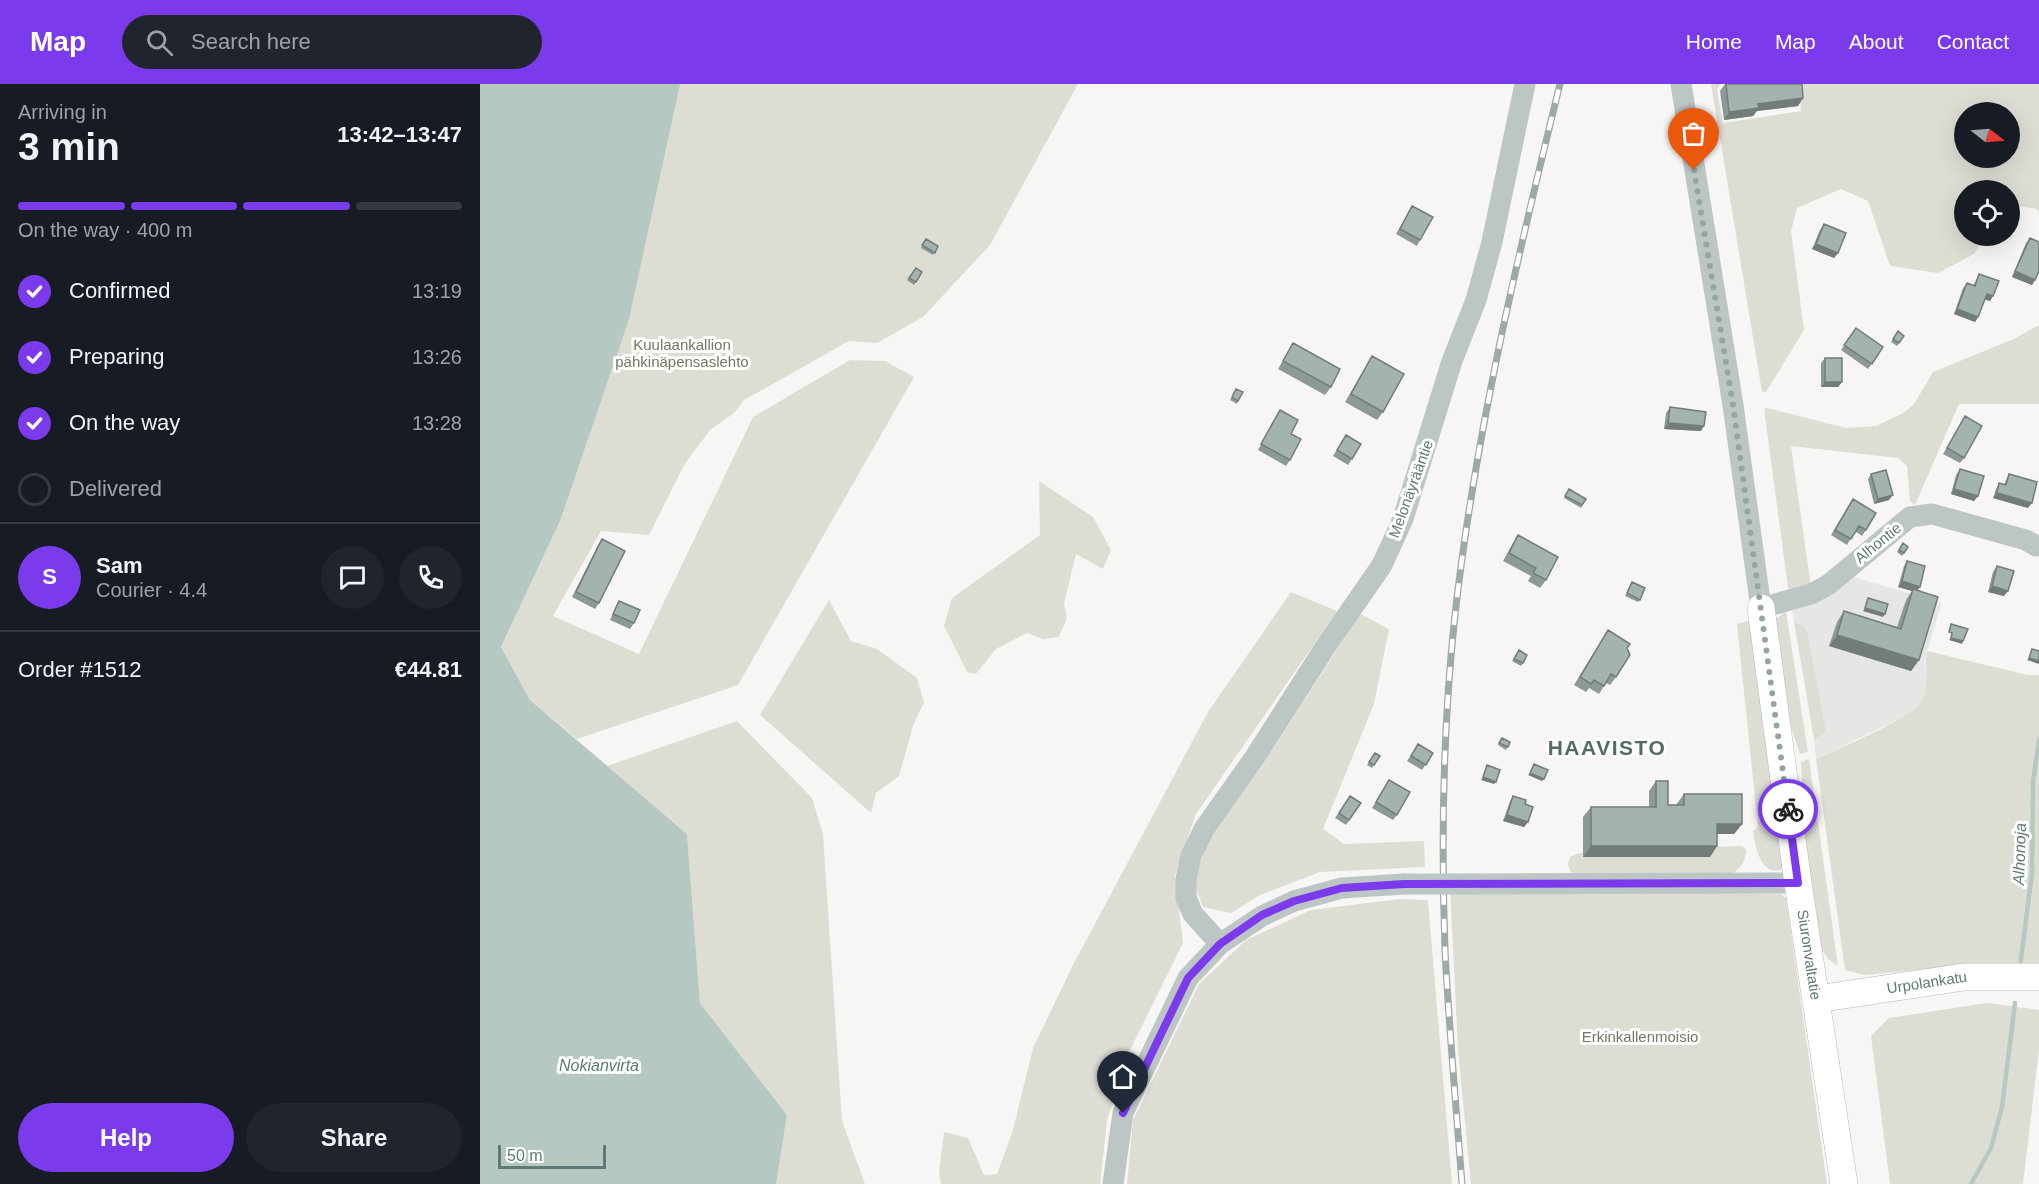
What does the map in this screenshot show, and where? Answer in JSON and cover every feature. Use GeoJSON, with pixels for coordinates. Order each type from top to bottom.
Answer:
{"type":"FeatureCollection","features":[{"type":"Feature","properties":{"kind":"main road","name":"Siuronvaltatie"},"geometry":{"type":"LineString","coordinates":[[1761,608],[1798,883],[1844,1184]]}},
{"type":"Feature","properties":{"kind":"main road","name":"Urpolankatu"},"geometry":{"type":"LineString","coordinates":[[1817,999],[1964,977],[2039,977]]}},
{"type":"Feature","properties":{"kind":"street","name":"Melonäyrääntie"},"geometry":{"type":"LineString","coordinates":[[1220,944],[1192,914],[1186,898],[1186,879],[1191,856],[1204,829],[1255,757],[1326,646],[1382,565],[1404,519],[1452,361],[1478,290],[1492,242],[1525,84]]}},
{"type":"Feature","properties":{"kind":"street","name":"Siuronvaltatie"},"geometry":{"type":"LineString","coordinates":[[1681,84],[1733,405],[1761,608]]}},
{"type":"Feature","properties":{"kind":"street","name":"Alhontie"},"geometry":{"type":"LineString","coordinates":[[1761,608],[1811,594],[1828,585],[1910,517],[1921,514],[1932,514],[2026,540],[2036,546]]}},
{"type":"Feature","properties":{"kind":"street"},"geometry":{"type":"LineString","coordinates":[[1113,1184],[1123,1113],[1188,978],[1220,944],[1262,915],[1294,901],[1342,888],[1404,884],[1798,883]]}},
{"type":"Feature","properties":{"kind":"shaded area"},"geometry":{"type":"Polygon","coordinates":[[[1847,575],[1942,603],[1927,651],[1925,663],[1928,681],[1921,704],[1903,717],[1816,759],[1814,740],[1826,732],[1805,626],[1794,622],[1791,605],[1847,575]]]}},
{"type":"Feature","properties":{"kind":"green space","name":"Kuulaankallion pähkinäpensaslehto"},"geometry":{"type":"Polygon","coordinates":[[[673,84],[1078,84],[990,245],[923,317],[877,343],[849,341],[744,400],[734,413],[710,430],[684,465],[649,535],[601,531],[553,616],[639,654],[753,417],[850,360],[885,361],[914,377],[738,685],[577,739],[530,700],[501,647],[560,521],[673,84]]]}},
{"type":"Feature","properties":{"kind":"green space"},"geometry":{"type":"Polygon","coordinates":[[[1711,84],[1720,84],[1717,90],[1723,123],[1801,111],[1799,84],[2039,84],[2039,214],[2037,209],[2020,206],[2020,180],[1954,180],[1954,246],[1979,246],[1974,254],[1938,273],[1890,266],[1868,201],[1841,189],[1797,208],[1791,231],[1804,330],[1766,392],[1762,392],[1711,84]]]}},
{"type":"Feature","properties":{"kind":"green space"},"geometry":{"type":"Polygon","coordinates":[[[2039,325],[2039,404],[1959,404],[1915,505],[1910,501],[1907,466],[1898,458],[1791,446],[1811,587],[1789,595],[1764,409],[1846,428],[1876,426],[1903,413],[1914,404],[1933,372],[2016,338],[2039,325]]]}},
{"type":"Feature","properties":{"kind":"green space"},"geometry":{"type":"Polygon","coordinates":[[[1039,481],[1093,517],[1111,550],[1103,569],[1076,554],[1064,603],[1067,618],[1059,637],[1043,639],[1027,633],[996,649],[976,674],[967,672],[944,626],[952,598],[1040,535],[1039,481]]]}},
{"type":"Feature","properties":{"kind":"green space"},"geometry":{"type":"Polygon","coordinates":[[[1291,592],[1337,611],[1196,814],[1175,875],[1183,943],[1125,1060],[1107,1121],[1100,1184],[941,1184],[939,1173],[944,1132],[968,1138],[984,1175],[997,1174],[1013,1130],[1033,1048],[1073,965],[1208,712],[1291,592]]]}},
{"type":"Feature","properties":{"kind":"green space"},"geometry":{"type":"Polygon","coordinates":[[[829,600],[851,641],[877,649],[917,678],[924,702],[913,726],[899,776],[876,793],[871,813],[760,715],[829,600]]]}},
{"type":"Feature","properties":{"kind":"green space"},"geometry":{"type":"Polygon","coordinates":[[[1786,611],[1808,752],[1800,754],[1786,713],[1776,619],[1786,611]]]}},
{"type":"Feature","properties":{"kind":"green space"},"geometry":{"type":"Polygon","coordinates":[[[1360,614],[1389,629],[1374,704],[1323,829],[1344,844],[1424,841],[1425,867],[1320,872],[1260,895],[1231,913],[1203,907],[1193,881],[1212,833],[1262,766],[1360,614]]]}},
{"type":"Feature","properties":{"kind":"green space"},"geometry":{"type":"Polygon","coordinates":[[[1755,619],[1783,869],[1775,871],[1764,865],[1760,859],[1753,831],[1758,827],[1737,624],[1755,619]]]}},
{"type":"Feature","properties":{"kind":"green space"},"geometry":{"type":"Polygon","coordinates":[[[1794,622],[1805,626],[1808,636],[1826,732],[1814,740],[1794,622]]]}},
{"type":"Feature","properties":{"kind":"green space"},"geometry":{"type":"Polygon","coordinates":[[[1927,651],[2028,675],[2039,675],[2039,969],[1969,965],[1865,975],[1845,970],[1816,759],[1873,733],[1916,708],[1922,701],[1926,688],[1927,651]]]}},
{"type":"Feature","properties":{"kind":"green space"},"geometry":{"type":"Polygon","coordinates":[[[737,721],[812,798],[823,834],[842,1121],[865,1184],[776,1184],[787,1115],[700,1003],[687,834],[607,766],[737,721]]]}},
{"type":"Feature","properties":{"kind":"green space"},"geometry":{"type":"Polygon","coordinates":[[[1809,759],[1838,966],[1828,959],[1821,948],[1804,831],[1801,762],[1809,759]]]}},
{"type":"Feature","properties":{"kind":"green space"},"geometry":{"type":"Polygon","coordinates":[[[1742,846],[1746,850],[1744,860],[1733,873],[1576,874],[1570,871],[1568,864],[1570,857],[1583,853],[1584,857],[1709,857],[1710,847],[1742,846]]]}},
{"type":"Feature","properties":{"kind":"green space","name":"Erkinkallenmoisio"},"geometry":{"type":"Polygon","coordinates":[[[1450,889],[1781,894],[1786,898],[1827,1184],[1471,1184],[1458,1050],[1450,889]]]}},
{"type":"Feature","properties":{"kind":"green space"},"geometry":{"type":"Polygon","coordinates":[[[1400,899],[1428,900],[1452,1184],[1127,1184],[1133,1120],[1199,984],[1246,940],[1311,910],[1400,899]]]}},
{"type":"Feature","properties":{"kind":"green space"},"geometry":{"type":"Polygon","coordinates":[[[1987,1003],[2039,1010],[2039,1049],[2023,1184],[1890,1184],[1871,1036],[1889,1018],[1987,1003]]]}},
{"type":"Feature","properties":{"kind":"water","name":"Nokianvirta"},"geometry":{"type":"Polygon","coordinates":[[[480,84],[680,84],[629,319],[560,521],[501,647],[530,700],[687,834],[700,1003],[787,1115],[776,1184],[480,1184],[480,84]]]}},
{"type":"Feature","properties":{"kind":"building"},"geometry":{"type":"Polygon","coordinates":[[[1726,84],[1802,84],[1803,98],[1758,104],[1759,108],[1729,112],[1726,84]]]}},
{"type":"Feature","properties":{"kind":"building"},"geometry":{"type":"Polygon","coordinates":[[[1412,206],[1433,217],[1420,240],[1400,229],[1412,206]]]}},
{"type":"Feature","properties":{"kind":"building"},"geometry":{"type":"Polygon","coordinates":[[[1824,224],[1846,233],[1838,253],[1816,244],[1824,224]]]}},
{"type":"Feature","properties":{"kind":"building"},"geometry":{"type":"Polygon","coordinates":[[[2030,238],[2039,242],[2039,271],[2035,280],[2015,271],[2030,238]]]}},
{"type":"Feature","properties":{"kind":"building"},"geometry":{"type":"Polygon","coordinates":[[[926,239],[938,246],[935,253],[922,245],[926,239]]]}},
{"type":"Feature","properties":{"kind":"building"},"geometry":{"type":"Polygon","coordinates":[[[916,268],[922,272],[916,282],[909,278],[916,268]]]}},
{"type":"Feature","properties":{"kind":"building"},"geometry":{"type":"Polygon","coordinates":[[[1979,274],[1999,281],[1993,296],[1987,294],[1978,317],[1957,309],[1967,283],[1975,286],[1979,274]]]}},
{"type":"Feature","properties":{"kind":"building"},"geometry":{"type":"Polygon","coordinates":[[[1856,328],[1883,347],[1872,364],[1844,345],[1856,328]]]}},
{"type":"Feature","properties":{"kind":"building"},"geometry":{"type":"Polygon","coordinates":[[[1898,331],[1904,336],[1899,343],[1893,339],[1898,331]]]}},
{"type":"Feature","properties":{"kind":"building"},"geometry":{"type":"Polygon","coordinates":[[[1293,343],[1340,369],[1331,387],[1283,361],[1293,343]]]}},
{"type":"Feature","properties":{"kind":"building"},"geometry":{"type":"Polygon","coordinates":[[[1372,356],[1404,374],[1383,412],[1351,394],[1372,356]]]}},
{"type":"Feature","properties":{"kind":"building"},"geometry":{"type":"Polygon","coordinates":[[[1825,358],[1842,358],[1842,382],[1825,382],[1825,358]]]}},
{"type":"Feature","properties":{"kind":"building"},"geometry":{"type":"Polygon","coordinates":[[[1236,389],[1243,392],[1238,401],[1232,397],[1236,389]]]}},
{"type":"Feature","properties":{"kind":"building"},"geometry":{"type":"Polygon","coordinates":[[[1670,407],[1706,412],[1704,426],[1668,423],[1670,407]]]}},
{"type":"Feature","properties":{"kind":"building"},"geometry":{"type":"Polygon","coordinates":[[[1280,410],[1298,420],[1291,434],[1301,439],[1290,460],[1261,444],[1280,410]]]}},
{"type":"Feature","properties":{"kind":"building"},"geometry":{"type":"Polygon","coordinates":[[[1965,416],[1982,426],[1964,458],[1947,448],[1965,416]]]}},
{"type":"Feature","properties":{"kind":"building"},"geometry":{"type":"Polygon","coordinates":[[[1346,435],[1361,444],[1352,459],[1337,450],[1346,435]]]}},
{"type":"Feature","properties":{"kind":"building"},"geometry":{"type":"Polygon","coordinates":[[[1960,469],[1984,476],[1978,496],[1954,489],[1960,469]]]}},
{"type":"Feature","properties":{"kind":"building"},"geometry":{"type":"Polygon","coordinates":[[[1886,470],[1893,495],[1878,499],[1871,474],[1886,470]]]}},
{"type":"Feature","properties":{"kind":"building"},"geometry":{"type":"Polygon","coordinates":[[[2009,474],[2037,482],[2032,503],[1997,493],[1999,483],[2006,485],[2009,474]]]}},
{"type":"Feature","properties":{"kind":"building"},"geometry":{"type":"Polygon","coordinates":[[[1569,489],[1586,499],[1582,505],[1565,496],[1569,489]]]}},
{"type":"Feature","properties":{"kind":"building"},"geometry":{"type":"Polygon","coordinates":[[[1853,499],[1876,513],[1866,530],[1859,526],[1851,539],[1835,530],[1853,499]]]}},
{"type":"Feature","properties":{"kind":"building"},"geometry":{"type":"Polygon","coordinates":[[[1518,535],[1558,557],[1546,580],[1533,573],[1536,568],[1509,553],[1518,535]]]}},
{"type":"Feature","properties":{"kind":"building"},"geometry":{"type":"Polygon","coordinates":[[[602,539],[625,551],[599,603],[576,592],[602,539]]]}},
{"type":"Feature","properties":{"kind":"building"},"geometry":{"type":"Polygon","coordinates":[[[1903,543],[1908,547],[1904,553],[1899,550],[1903,543]]]}},
{"type":"Feature","properties":{"kind":"building"},"geometry":{"type":"Polygon","coordinates":[[[1907,561],[1925,566],[1920,587],[1902,581],[1907,561]]]}},
{"type":"Feature","properties":{"kind":"building"},"geometry":{"type":"Polygon","coordinates":[[[1997,566],[2014,571],[2008,591],[1992,586],[1997,566]]]}},
{"type":"Feature","properties":{"kind":"building"},"geometry":{"type":"Polygon","coordinates":[[[1632,582],[1645,588],[1640,600],[1627,593],[1632,582]]]}},
{"type":"Feature","properties":{"kind":"building"},"geometry":{"type":"Polygon","coordinates":[[[1913,589],[1938,597],[1919,660],[1837,635],[1844,611],[1901,629],[1913,589]]]}},
{"type":"Feature","properties":{"kind":"building"},"geometry":{"type":"Polygon","coordinates":[[[1868,598],[1888,604],[1885,614],[1865,608],[1868,598]]]}},
{"type":"Feature","properties":{"kind":"building"},"geometry":{"type":"Polygon","coordinates":[[[619,601],[640,610],[634,623],[613,614],[619,601]]]}},
{"type":"Feature","properties":{"kind":"building"},"geometry":{"type":"Polygon","coordinates":[[[1951,624],[1968,629],[1963,641],[1951,638],[1952,633],[1949,632],[1951,624]]]}},
{"type":"Feature","properties":{"kind":"building"},"geometry":{"type":"Polygon","coordinates":[[[1608,630],[1630,644],[1627,648],[1630,655],[1616,677],[1611,674],[1604,686],[1594,680],[1591,684],[1580,677],[1608,630]]]}},
{"type":"Feature","properties":{"kind":"building"},"geometry":{"type":"Polygon","coordinates":[[[2032,649],[2039,651],[2039,661],[2029,658],[2032,649]]]}},
{"type":"Feature","properties":{"kind":"building"},"geometry":{"type":"Polygon","coordinates":[[[1519,650],[1527,655],[1523,663],[1514,659],[1519,650]]]}},
{"type":"Feature","properties":{"kind":"building"},"geometry":{"type":"Polygon","coordinates":[[[1502,738],[1510,742],[1508,747],[1499,743],[1502,738]]]}},
{"type":"Feature","properties":{"kind":"building"},"geometry":{"type":"Polygon","coordinates":[[[1418,744],[1433,753],[1426,765],[1411,756],[1418,744]]]}},
{"type":"Feature","properties":{"kind":"building"},"geometry":{"type":"Polygon","coordinates":[[[1375,753],[1380,756],[1374,765],[1369,762],[1375,753]]]}},
{"type":"Feature","properties":{"kind":"building"},"geometry":{"type":"Polygon","coordinates":[[[1534,764],[1548,770],[1544,779],[1530,773],[1534,764]]]}},
{"type":"Feature","properties":{"kind":"building"},"geometry":{"type":"Polygon","coordinates":[[[1487,765],[1500,770],[1496,782],[1483,777],[1487,765]]]}},
{"type":"Feature","properties":{"kind":"building"},"geometry":{"type":"Polygon","coordinates":[[[1389,780],[1410,792],[1397,815],[1376,802],[1389,780]]]}},
{"type":"Feature","properties":{"kind":"building"},"geometry":{"type":"Polygon","coordinates":[[[1656,781],[1668,781],[1668,805],[1684,805],[1684,794],[1742,794],[1742,824],[1717,824],[1717,846],[1591,846],[1591,807],[1656,807],[1656,781]]]}},
{"type":"Feature","properties":{"kind":"building"},"geometry":{"type":"Polygon","coordinates":[[[1350,796],[1361,803],[1349,820],[1339,813],[1350,796]]]}},
{"type":"Feature","properties":{"kind":"building"},"geometry":{"type":"Polygon","coordinates":[[[1513,796],[1526,800],[1525,804],[1533,807],[1528,822],[1507,815],[1513,796]]]}},
{"type":"Feature","properties":{"kind":"waterway","name":"Alhonoja"},"geometry":{"type":"LineString","coordinates":[[2020,967],[2032,873],[2033,782],[2039,740]]}},
{"type":"Feature","properties":{"kind":"waterway","name":"Alhonoja"},"geometry":{"type":"LineString","coordinates":[[1971,1184],[1991,1148],[2002,1107],[2015,1003]]}},
{"type":"Feature","properties":{"kind":"railway"},"geometry":{"type":"LineString","coordinates":[[1462,1184],[1444,908],[1444,782],[1451,656],[1463,548],[1486,414],[1513,282],[1560,84]]}},
{"type":"Feature","properties":{"kind":"way so far"},"geometry":{"type":"LineString","coordinates":[[1694,170],[1733,405],[1788,809]]}},
{"type":"Feature","properties":{"kind":"district","name":"HAAVISTO"},"geometry":{"type":"Point","coordinates":[1607,748]}},
{"type":"Feature","properties":{"kind":"route"},"geometry":{"type":"LineString","coordinates":[[1123,1113],[1188,978],[1220,944],[1262,915],[1294,901],[1342,888],[1404,884],[1798,883],[1788,809]]}}]}
